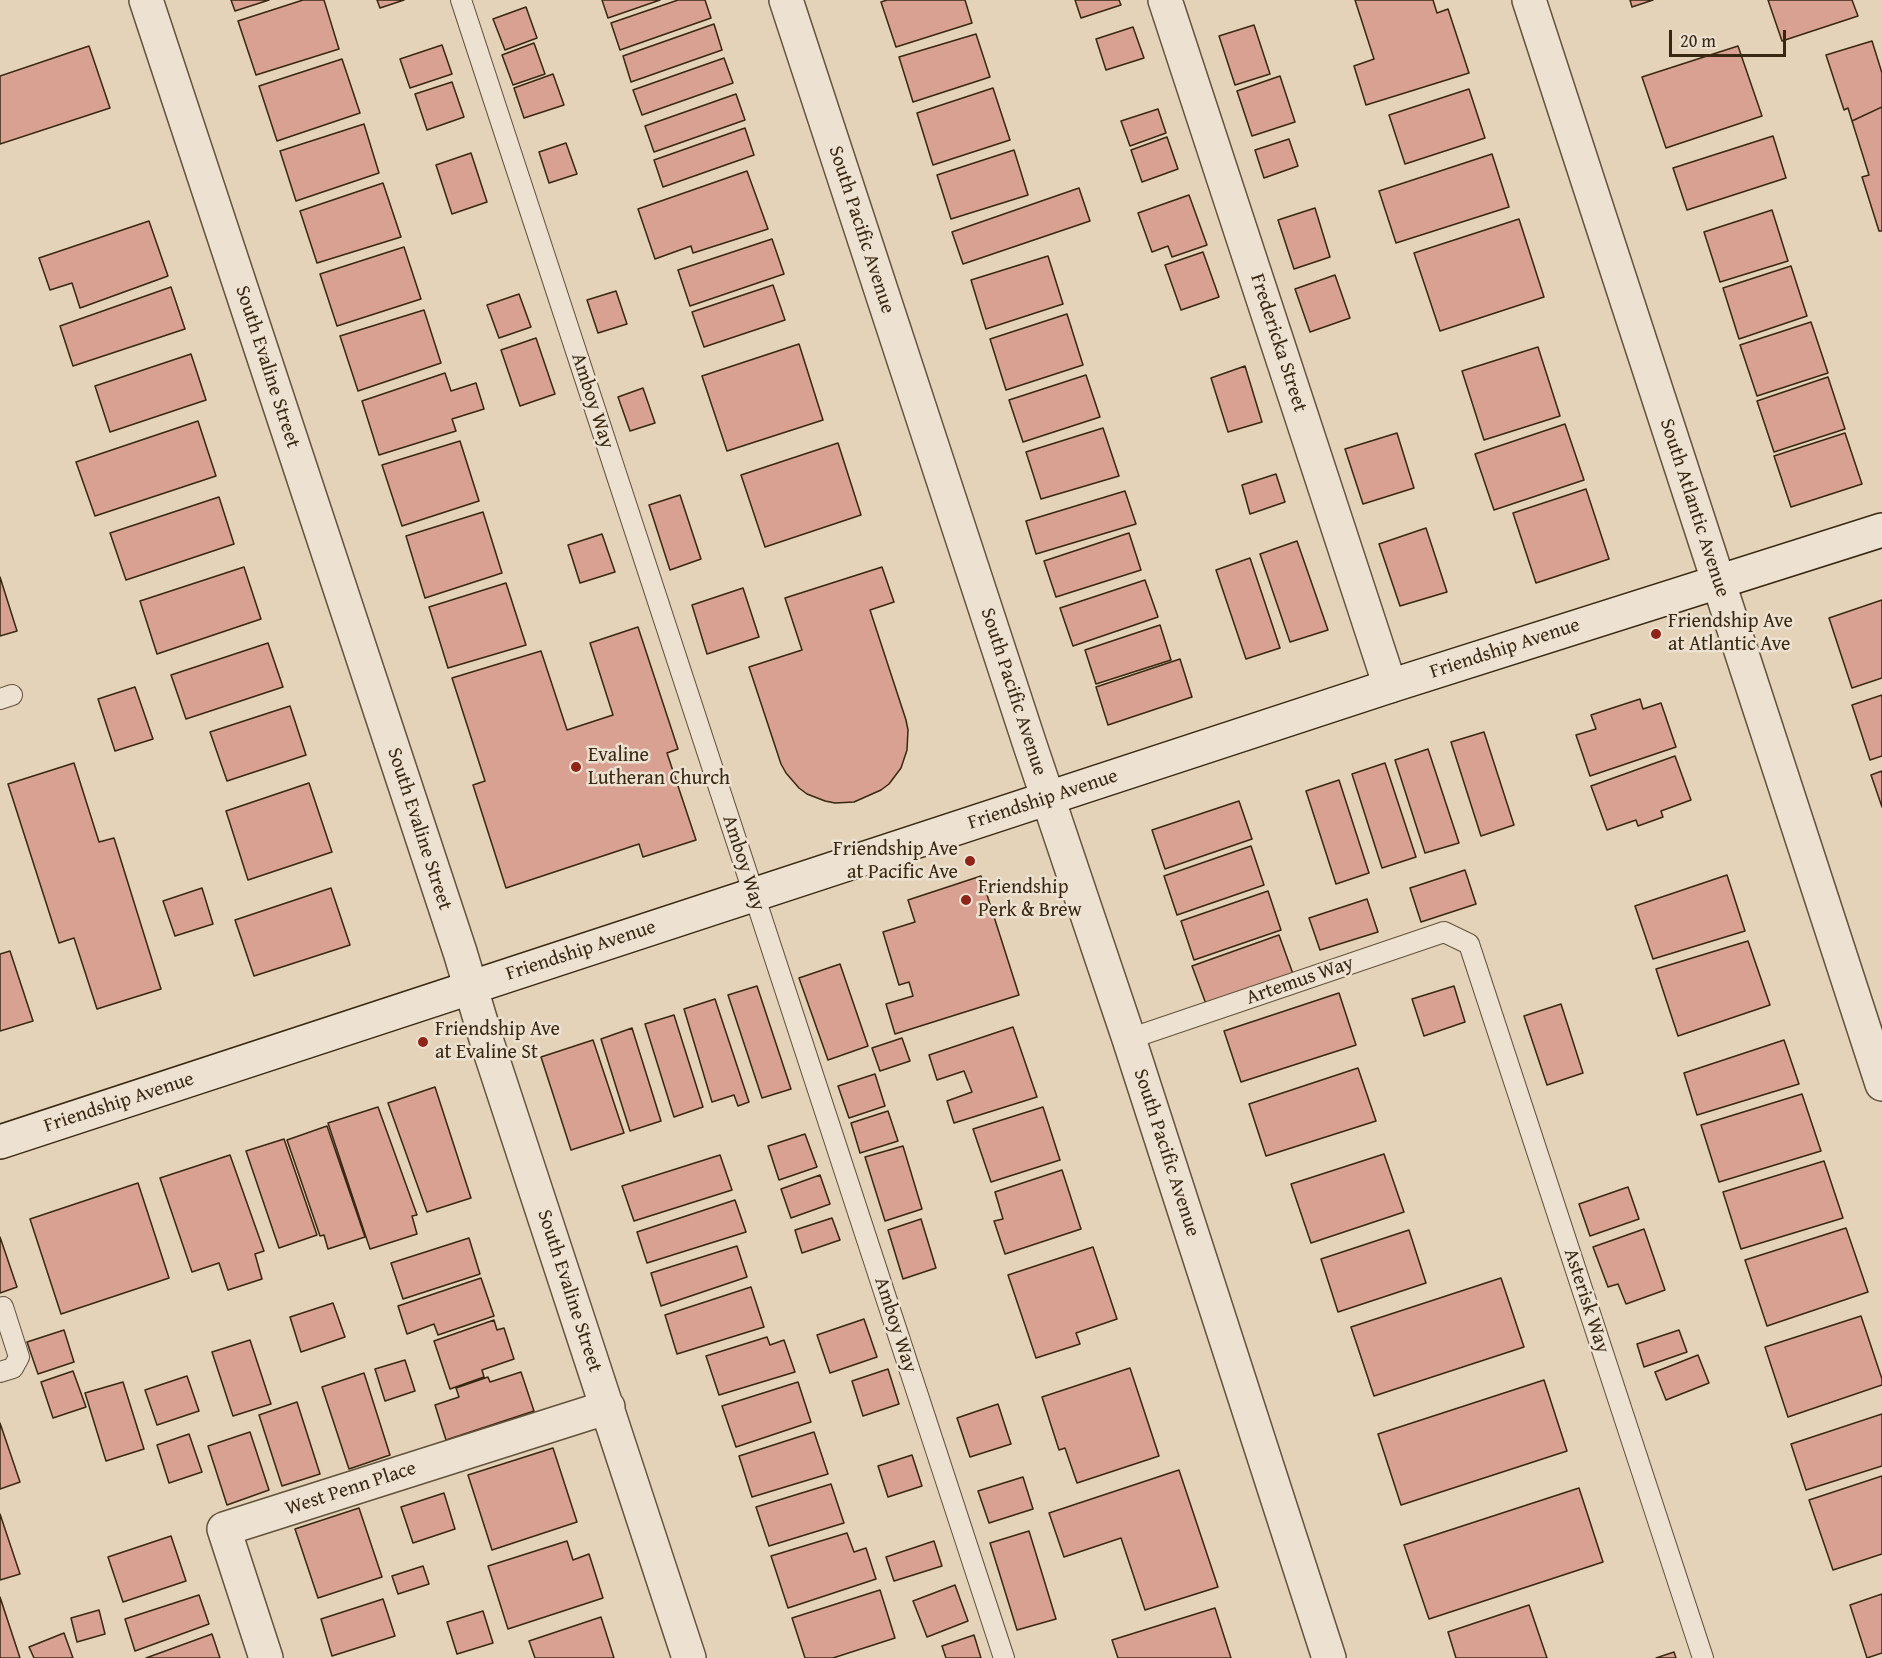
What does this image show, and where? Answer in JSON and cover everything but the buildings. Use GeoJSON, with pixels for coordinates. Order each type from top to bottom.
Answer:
{"type":"FeatureCollection","features":[{"type":"Feature","properties":{"kind":"street","name":"South Evaline Street"},"geometry":{"type":"LineString","coordinates":[[146,0],[689,1658]]}},
{"type":"Feature","properties":{"kind":"street","name":"South Pacific Avenue"},"geometry":{"type":"LineString","coordinates":[[786,0],[1048,799],[1129,1038],[1329,1658]]}},
{"type":"Feature","properties":{"kind":"street","name":"Fredericka Street"},"geometry":{"type":"LineString","coordinates":[[1165,0],[1390,686]]}},
{"type":"Feature","properties":{"kind":"street","name":"South Atlantic Avenue"},"geometry":{"type":"LineString","coordinates":[[1529,0],[1882,1084]]}},
{"type":"Feature","properties":{"kind":"street","name":"Friendship Avenue"},"geometry":{"type":"LineString","coordinates":[[0,1142],[1390,686],[1882,530]]}},
{"type":"Feature","properties":{"kind":"street","name":"West Penn Place"},"geometry":{"type":"LineString","coordinates":[[266,1658],[224,1529],[608,1407]]}},
{"type":"Feature","properties":{"kind":"lane","name":"Amboy Way"},"geometry":{"type":"LineString","coordinates":[[460,0],[1004,1658]]}},
{"type":"Feature","properties":{"kind":"lane","name":"Artemus Way"},"geometry":{"type":"LineString","coordinates":[[1129,1038],[1444,932],[1469,944]]}},
{"type":"Feature","properties":{"kind":"lane","name":"Asterisk Way"},"geometry":{"type":"LineString","coordinates":[[1469,944],[1703,1658]]}},
{"type":"Feature","properties":{"kind":"lane"},"geometry":{"type":"LineString","coordinates":[[0,1372],[13,1368],[19,1357],[3,1307]]}},
{"type":"Feature","properties":{"kind":"place","name":"Friendship Ave at Atlantic Ave"},"geometry":{"type":"Point","coordinates":[1656,634]}},
{"type":"Feature","properties":{"kind":"place","name":"Evaline Lutheran Church"},"geometry":{"type":"Point","coordinates":[576,767]}},
{"type":"Feature","properties":{"kind":"place","name":"Friendship Ave at Pacific Ave"},"geometry":{"type":"Point","coordinates":[970,861]}},
{"type":"Feature","properties":{"kind":"place","name":"Friendship Perk & Brew"},"geometry":{"type":"Point","coordinates":[966,900]}},
{"type":"Feature","properties":{"kind":"place","name":"Friendship Ave at Evaline St"},"geometry":{"type":"Point","coordinates":[423,1042]}}]}
